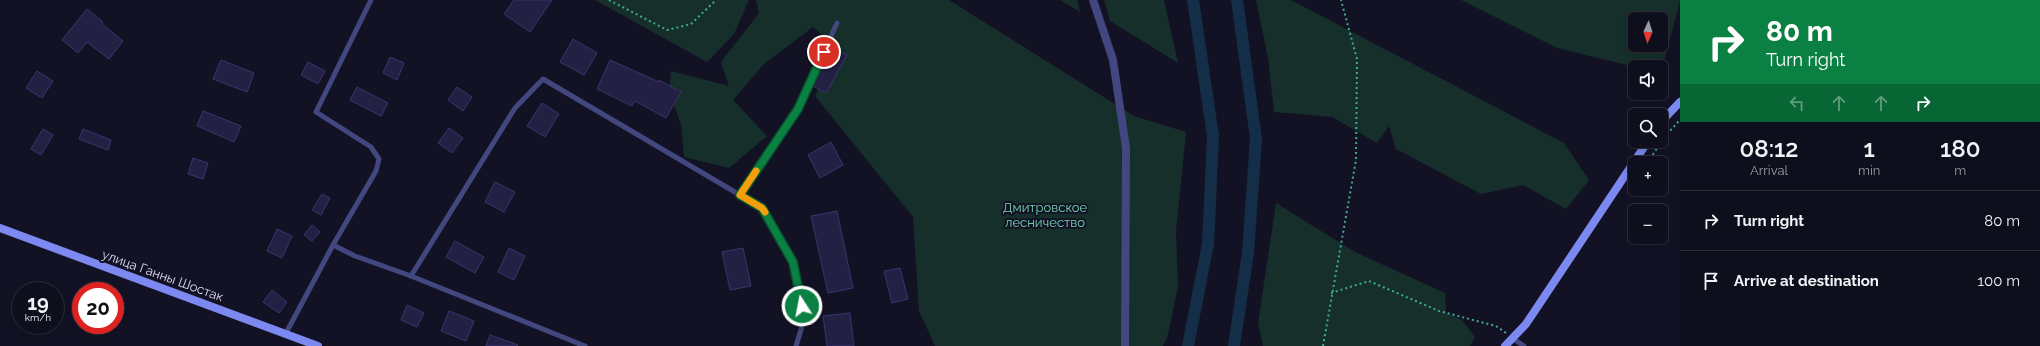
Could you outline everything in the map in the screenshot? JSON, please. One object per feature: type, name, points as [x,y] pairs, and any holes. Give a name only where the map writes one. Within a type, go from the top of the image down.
[{"type":"main road","points":[[1668,115],[1680,102]]},
{"type":"main road","points":[[1505,346],[1526,324],[1643,148]]},
{"type":"main road","name":"улица Ганны Шостак","points":[[0,228],[286,333],[299,343],[318,346]]},
{"type":"street","points":[[1093,0],[1113,60],[1126,148],[1124,346]]},
{"type":"lane","points":[[286,333],[333,245],[376,171],[379,159],[371,147],[316,112],[371,0]]},
{"type":"lane","points":[[740,195],[798,109],[837,23]]},
{"type":"lane","points":[[411,276],[515,108],[543,79],[762,208],[793,262],[804,320],[796,346]]},
{"type":"lane","points":[[333,245],[355,256],[411,276],[585,346]]},
{"type":"lane","points":[[1512,338],[1524,346]]},
{"type":"path","points":[[609,0],[667,30],[691,24],[716,0]]},
{"type":"path","points":[[1323,346],[1331,293],[1356,160],[1357,59],[1340,0]]},
{"type":"path","points":[[1652,156],[1667,134],[1680,120]]},
{"type":"path","points":[[1331,293],[1369,281],[1439,311],[1496,326],[1512,338]]},
{"type":"green space","points":[[595,0],[749,0],[734,34],[707,62]]},
{"type":"green space","name":"Дмитровское лесничество","points":[[756,0],[949,0],[1134,116],[1186,132],[1176,231],[1178,286],[1168,335],[1163,346],[935,346],[919,311],[913,217],[815,96],[835,47],[813,27],[764,64],[733,100],[767,136],[729,168],[684,157],[681,125],[669,90],[671,71],[729,86],[721,62],[759,13]]},
{"type":"green space","points":[[1060,0],[1077,0],[1080,12]]},
{"type":"green space","points":[[1104,0],[1164,0],[1178,63],[1110,21]]},
{"type":"green space","points":[[1256,0],[1291,0],[1564,143],[1589,180],[1566,209],[1523,185],[1481,194],[1396,149],[1389,126],[1377,143],[1332,117],[1274,112],[1268,58]]},
{"type":"green space","points":[[1461,0],[1680,0],[1668,46],[1668,12],[1628,12],[1628,52],[1666,52],[1664,60],[1628,60],[1628,65],[1557,48]]},
{"type":"green space","points":[[1276,203],[1355,252],[1445,293],[1446,313],[1462,320],[1475,337],[1470,346],[1263,346],[1258,323]]},
{"type":"building","points":[[514,0],[552,0],[530,32],[504,14]]},
{"type":"building","points":[[87,9],[103,22],[102,24],[123,41],[109,59],[87,42],[78,53],[62,40]]},
{"type":"building","points":[[573,39],[597,53],[584,75],[560,62]]},
{"type":"building","points":[[832,47],[847,55],[826,93],[813,86]]},
{"type":"building","points":[[390,57],[404,63],[397,80],[383,73]]},
{"type":"building","points":[[221,60],[254,73],[247,92],[213,79]]},
{"type":"building","points":[[610,60],[659,82],[659,80],[681,92],[666,118],[635,101],[632,106],[597,89]]},
{"type":"building","points":[[308,62],[325,71],[318,84],[301,75]]},
{"type":"building","points":[[37,71],[53,81],[42,98],[26,88]]},
{"type":"building","points":[[357,87],[388,103],[381,116],[350,100]]},
{"type":"building","points":[[457,87],[472,97],[463,111],[448,100]]},
{"type":"building","points":[[542,103],[559,114],[545,137],[527,126]]},
{"type":"building","points":[[203,111],[241,126],[234,142],[197,126]]},
{"type":"building","points":[[449,128],[463,138],[452,153],[438,143]]},
{"type":"building","points":[[43,129],[53,135],[41,155],[31,149]]},
{"type":"building","points":[[83,129],[111,140],[108,150],[79,139]]},
{"type":"building","points":[[831,142],[843,165],[820,178],[808,155]]},
{"type":"building","points":[[193,158],[208,163],[203,179],[188,174]]},
{"type":"building","points":[[495,182],[515,192],[504,212],[485,202]]},
{"type":"building","points":[[322,194],[330,198],[321,215],[312,210]]},
{"type":"building","points":[[837,211],[853,288],[828,293],[811,216]]},
{"type":"building","points":[[312,225],[320,232],[312,241],[304,235]]},
{"type":"building","points":[[277,229],[292,236],[282,258],[267,251]]},
{"type":"building","points":[[455,241],[484,257],[475,273],[446,257]]},
{"type":"building","points":[[509,248],[525,256],[514,280],[498,272]]},
{"type":"building","points":[[743,248],[751,286],[730,290],[722,252]]},
{"type":"building","points":[[900,268],[908,299],[892,303],[884,271]]},
{"type":"building","points":[[272,290],[287,302],[279,313],[263,302]]},
{"type":"building","points":[[407,305],[424,313],[417,327],[401,320]]},
{"type":"building","points":[[449,311],[474,321],[466,341],[441,331]]},
{"type":"building","points":[[850,313],[854,346],[827,346],[823,316]]},
{"type":"building","points":[[490,335],[518,345],[486,346]]},
{"type":"waterway","points":[[1188,346],[1208,244],[1213,136],[1193,0]]},
{"type":"waterway","points":[[1234,346],[1248,253],[1256,139],[1237,0]]},
{"type":"slow traffic","points":[[756,171],[740,195],[762,208],[765,212]]},
{"type":"route","points":[[802,306],[793,262],[762,208],[740,195],[798,109],[824,52]]}]
